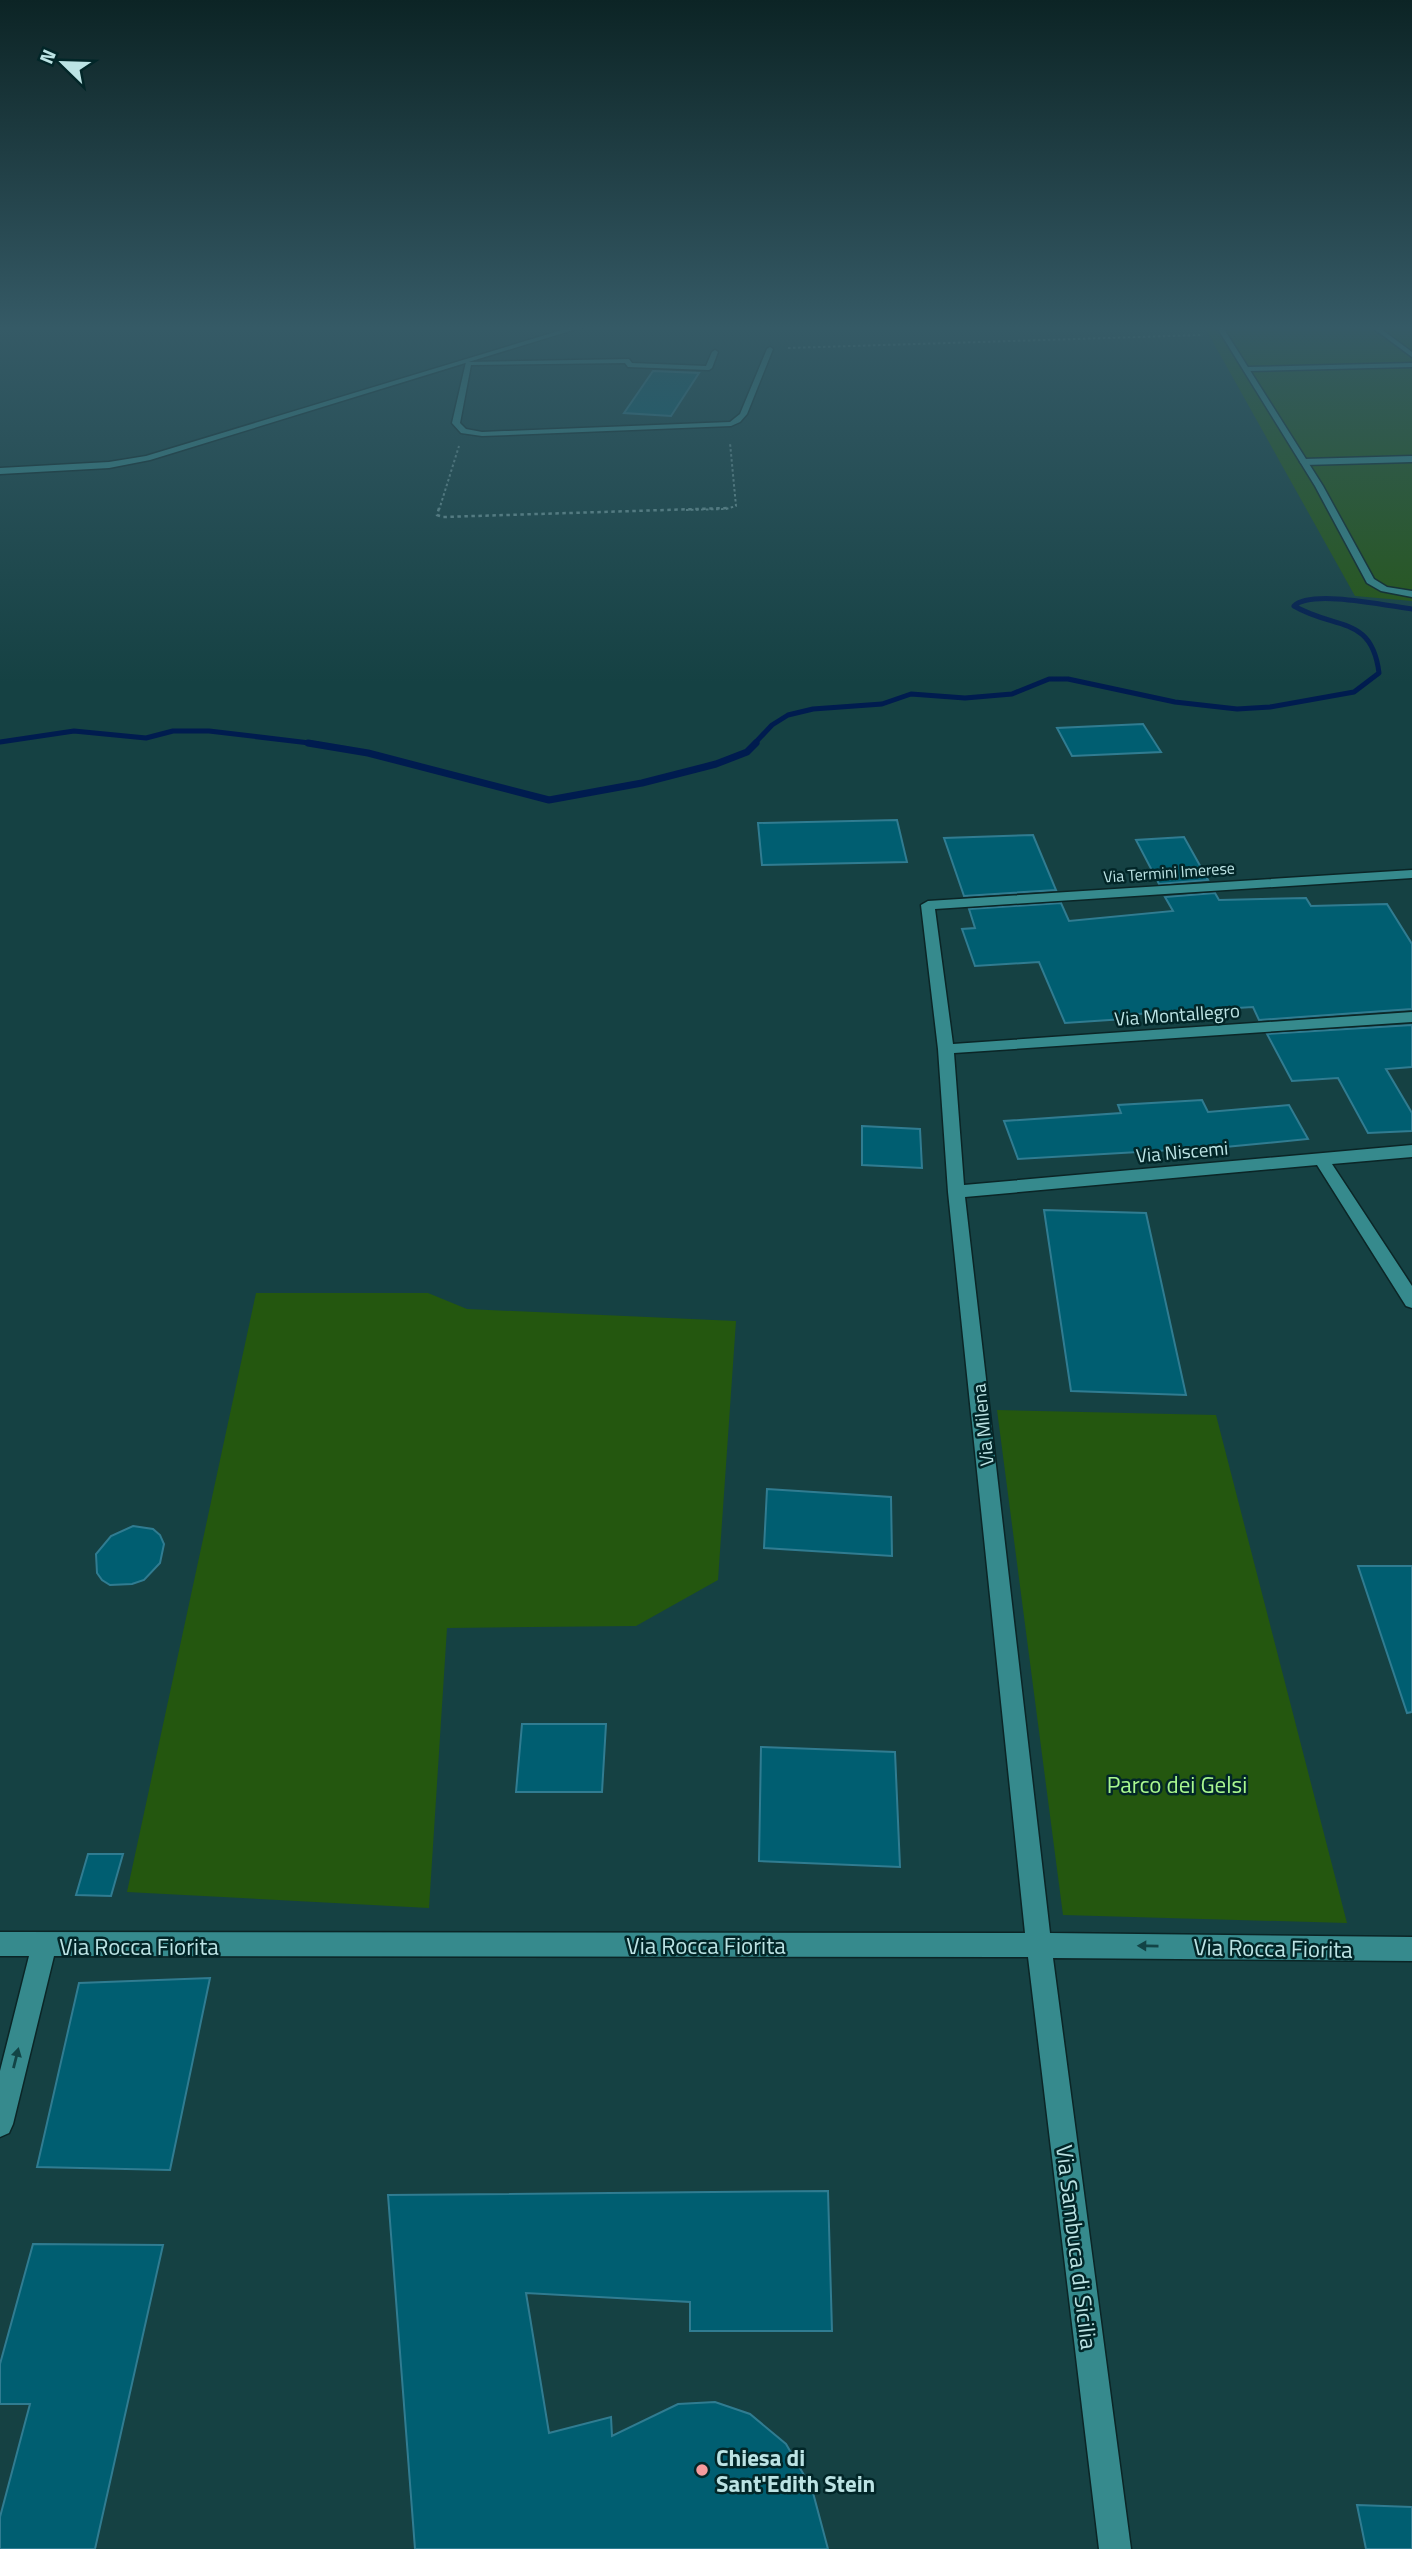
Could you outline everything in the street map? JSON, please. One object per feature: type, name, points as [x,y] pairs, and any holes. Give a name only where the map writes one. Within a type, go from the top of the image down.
[{"type":"street","points":[[0,471],[108,465],[187,445]]},
{"type":"street","points":[[1304,462],[1412,459]]},
{"type":"street","name":"Via Termini Imerese","points":[[928,905],[1412,874]]},
{"type":"street","name":"Via Milena","points":[[928,905],[946,1049],[956,1192],[1039,1945]]},
{"type":"street","name":"Via Montallegro","points":[[946,1049],[1412,1017]]},
{"type":"street","name":"Via Niscemi","points":[[956,1192],[1412,1151]]},
{"type":"street","points":[[1321,1160],[1412,1301]]},
{"type":"street","name":"Via Rocca Fiorita","points":[[0,1944],[1039,1945],[1412,1950]]},
{"type":"street","name":"Via Sambuca di Sicilia","points":[[1039,1945],[1115,2549]]},
{"type":"street","points":[[0,2124],[44,1946]]},
{"type":"lane","points":[[1294,445],[1370,581],[1384,589],[1412,594]]},
{"type":"path","points":[[460,445],[437,515],[443,517],[726,509],[736,506],[731,445]]},
{"type":"green space","points":[[1271,445],[1412,445],[1412,601],[1355,596]]},
{"type":"green space","points":[[256,1293],[428,1293],[467,1309],[736,1321],[718,1580],[636,1626],[447,1628],[429,1908],[127,1892]]},
{"type":"green space","name":"Parco dei Gelsi","points":[[997,1410],[1216,1415],[1347,1923],[1063,1915]]},
{"type":"building","points":[[1143,724],[1161,752],[1072,756],[1057,728]]},
{"type":"building","points":[[897,820],[907,862],[762,865],[758,823]]},
{"type":"building","points":[[1033,835],[1056,890],[964,896],[944,838]]},
{"type":"building","points":[[1184,837],[1208,880],[1159,884],[1136,840]]},
{"type":"building","points":[[1215,893],[1219,900],[1306,898],[1311,906],[1387,904],[1412,944],[1412,1009],[1259,1020],[1253,1007],[1138,1014],[1139,1018],[1065,1023],[1039,962],[975,966],[962,929],[975,928],[969,909],[1061,903],[1069,921],[1173,911],[1165,897]]},
{"type":"building","points":[[1412,1025],[1412,1067],[1386,1069],[1412,1113],[1412,1131],[1368,1133],[1338,1078],[1292,1081],[1267,1034]]},
{"type":"building","points":[[1202,1100],[1208,1112],[1289,1105],[1308,1139],[1225,1147],[1018,1159],[1004,1121],[1121,1113],[1118,1105]]},
{"type":"building","points":[[862,1126],[920,1129],[922,1168],[862,1165]]},
{"type":"building","points":[[1044,1210],[1146,1213],[1186,1395],[1071,1391]]},
{"type":"building","points":[[767,1489],[891,1497],[892,1556],[764,1548]]},
{"type":"building","points":[[133,1526],[153,1529],[160,1535],[164,1544],[160,1563],[144,1580],[132,1584],[110,1585],[97,1573],[96,1554],[111,1536]]},
{"type":"building","points":[[1358,1566],[1412,1566],[1412,1712],[1407,1713]]},
{"type":"building","points":[[522,1724],[606,1724],[602,1792],[516,1792]]},
{"type":"building","points":[[761,1747],[895,1752],[900,1867],[759,1861]]},
{"type":"building","points":[[88,1854],[123,1854],[111,1896],[76,1895]]},
{"type":"building","points":[[210,1978],[170,2170],[37,2167],[79,1983]]},
{"type":"building","points":[[828,2191],[832,2331],[690,2331],[690,2302],[526,2293],[549,2433],[611,2417],[612,2436],[678,2404],[715,2402],[750,2414],[786,2444],[812,2489],[828,2549],[415,2549],[388,2195]]},
{"type":"building","points":[[33,2244],[163,2245],[95,2549],[0,2549],[0,2517],[30,2404],[0,2404],[0,2364]]},
{"type":"building","points":[[1357,2505],[1412,2507],[1412,2549],[1366,2549]]},
{"type":"waterway","points":[[754,744],[772,725],[788,715],[813,709],[882,704],[911,694],[965,698],[1012,694],[1049,679],[1068,679],[1175,702],[1237,709],[1270,707],[1354,692],[1379,673],[1369,641],[1349,627],[1294,606],[1303,601],[1332,599],[1412,609]]},
{"type":"waterway","points":[[0,742],[74,731],[146,738],[173,731],[209,731],[318,744]]},
{"type":"waterway","points":[[308,743],[368,753],[549,800],[642,783],[716,764],[747,752],[756,743]]},
{"type":"place","name":"Chiesa di Sant'Edith Stein","points":[[702,2470]]}]
